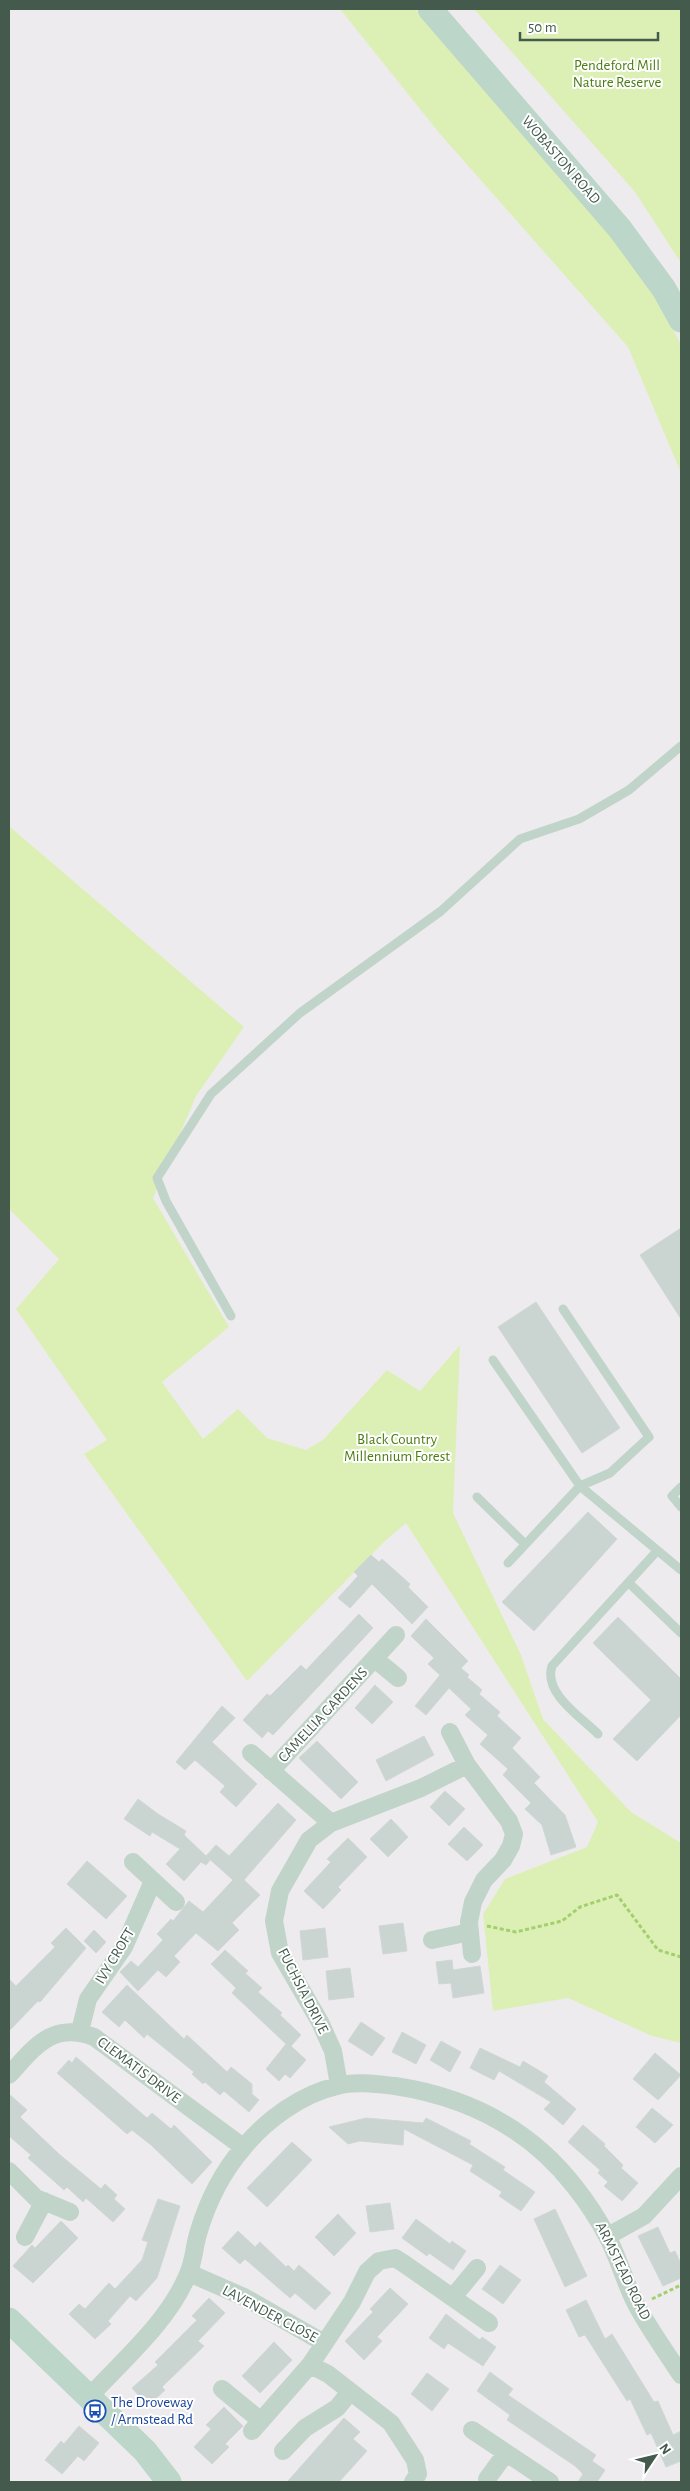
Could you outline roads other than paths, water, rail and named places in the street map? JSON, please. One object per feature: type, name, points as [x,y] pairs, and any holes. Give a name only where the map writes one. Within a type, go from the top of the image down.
[{"type":"street","name":"WOBASTON ROAD","points":[[430,9],[620,229],[664,289],[681,320]]},
{"type":"street","name":"CAMELLIA GARDENS","points":[[270,1770],[396,1635]]},
{"type":"street","name":"CAMELLIA GARDENS","points":[[375,1659],[398,1678]]},
{"type":"street","points":[[450,1732],[467,1765],[509,1821],[514,1834],[511,1846],[503,1860],[484,1880],[473,1902],[469,1927],[472,1954]]},
{"type":"street","name":"CAMELLIA GARDENS","points":[[251,1753],[331,1823]]},
{"type":"street","name":"FUCHSIA DRIVE","points":[[339,2085],[333,2051],[320,2022],[280,1953],[274,1921],[280,1891],[309,1840],[331,1823],[421,1788],[467,1765]]},
{"type":"street","points":[[132,1862],[176,1902]]},
{"type":"street","name":"IVY CROFT","points":[[80,2031],[88,1999],[124,1947],[153,1881]]},
{"type":"street","points":[[432,1940],[469,1927]]},
{"type":"street","name":"CLEMATIS DRIVE","points":[[9,2075],[43,2039],[63,2032],[80,2031],[94,2037],[243,2147]]},
{"type":"street","name":"ARMSTEAD ROAD","points":[[90,2396],[165,2313],[188,2274],[198,2234],[209,2203],[243,2147],[263,2126],[290,2107],[317,2092],[339,2085],[375,2083],[425,2091],[465,2104],[506,2124],[549,2155],[576,2188],[608,2236],[637,2306],[681,2375]]},
{"type":"street","points":[[9,2171],[36,2198],[70,2212]]},
{"type":"street","points":[[608,2236],[644,2216],[681,2176]]},
{"type":"street","points":[[25,2237],[44,2201]]},
{"type":"street","name":"LAVENDER CLOSE","points":[[222,2389],[257,2426],[310,2365],[352,2302],[367,2272],[379,2261],[395,2258],[489,2323]]},
{"type":"street","points":[[454,2297],[477,2268]]},
{"type":"street","name":"LAVENDER CLOSE","points":[[188,2274],[244,2297],[324,2343]]},
{"type":"street","points":[[9,2320],[145,2451],[169,2482]]},
{"type":"street","points":[[310,2365],[328,2374],[391,2423],[415,2460],[418,2474],[412,2482]]},
{"type":"street","points":[[284,2450],[305,2428],[337,2408],[350,2392]]},
{"type":"street","points":[[472,2430],[550,2482]]},
{"type":"street","points":[[487,2478],[506,2453]]},
{"type":"lane","points":[[231,1316],[166,1201],[157,1178],[211,1094],[300,1013],[441,911],[520,839],[580,819],[629,790],[681,746]]},
{"type":"lane","points":[[508,1562],[580,1486],[610,1473],[649,1437],[563,1309]]},
{"type":"lane","points":[[493,1360],[580,1486],[681,1570]]},
{"type":"lane","points":[[681,1487],[672,1496],[681,1507]]},
{"type":"lane","points":[[477,1497],[526,1544]]},
{"type":"lane","points":[[598,1734],[554,1691],[549,1676],[552,1666],[657,1550]]},
{"type":"lane","points":[[629,1583],[681,1633]]},
{"type":"place","name":"The Droveway / Armstead Rd","points":[[95,2411]]},
{"type":"park label","name":"Pendeford Mill Nature Reserve","points":[[617,74]]},
{"type":"park label","name":"Black Country Millennium Forest","points":[[397,1448]]}]
